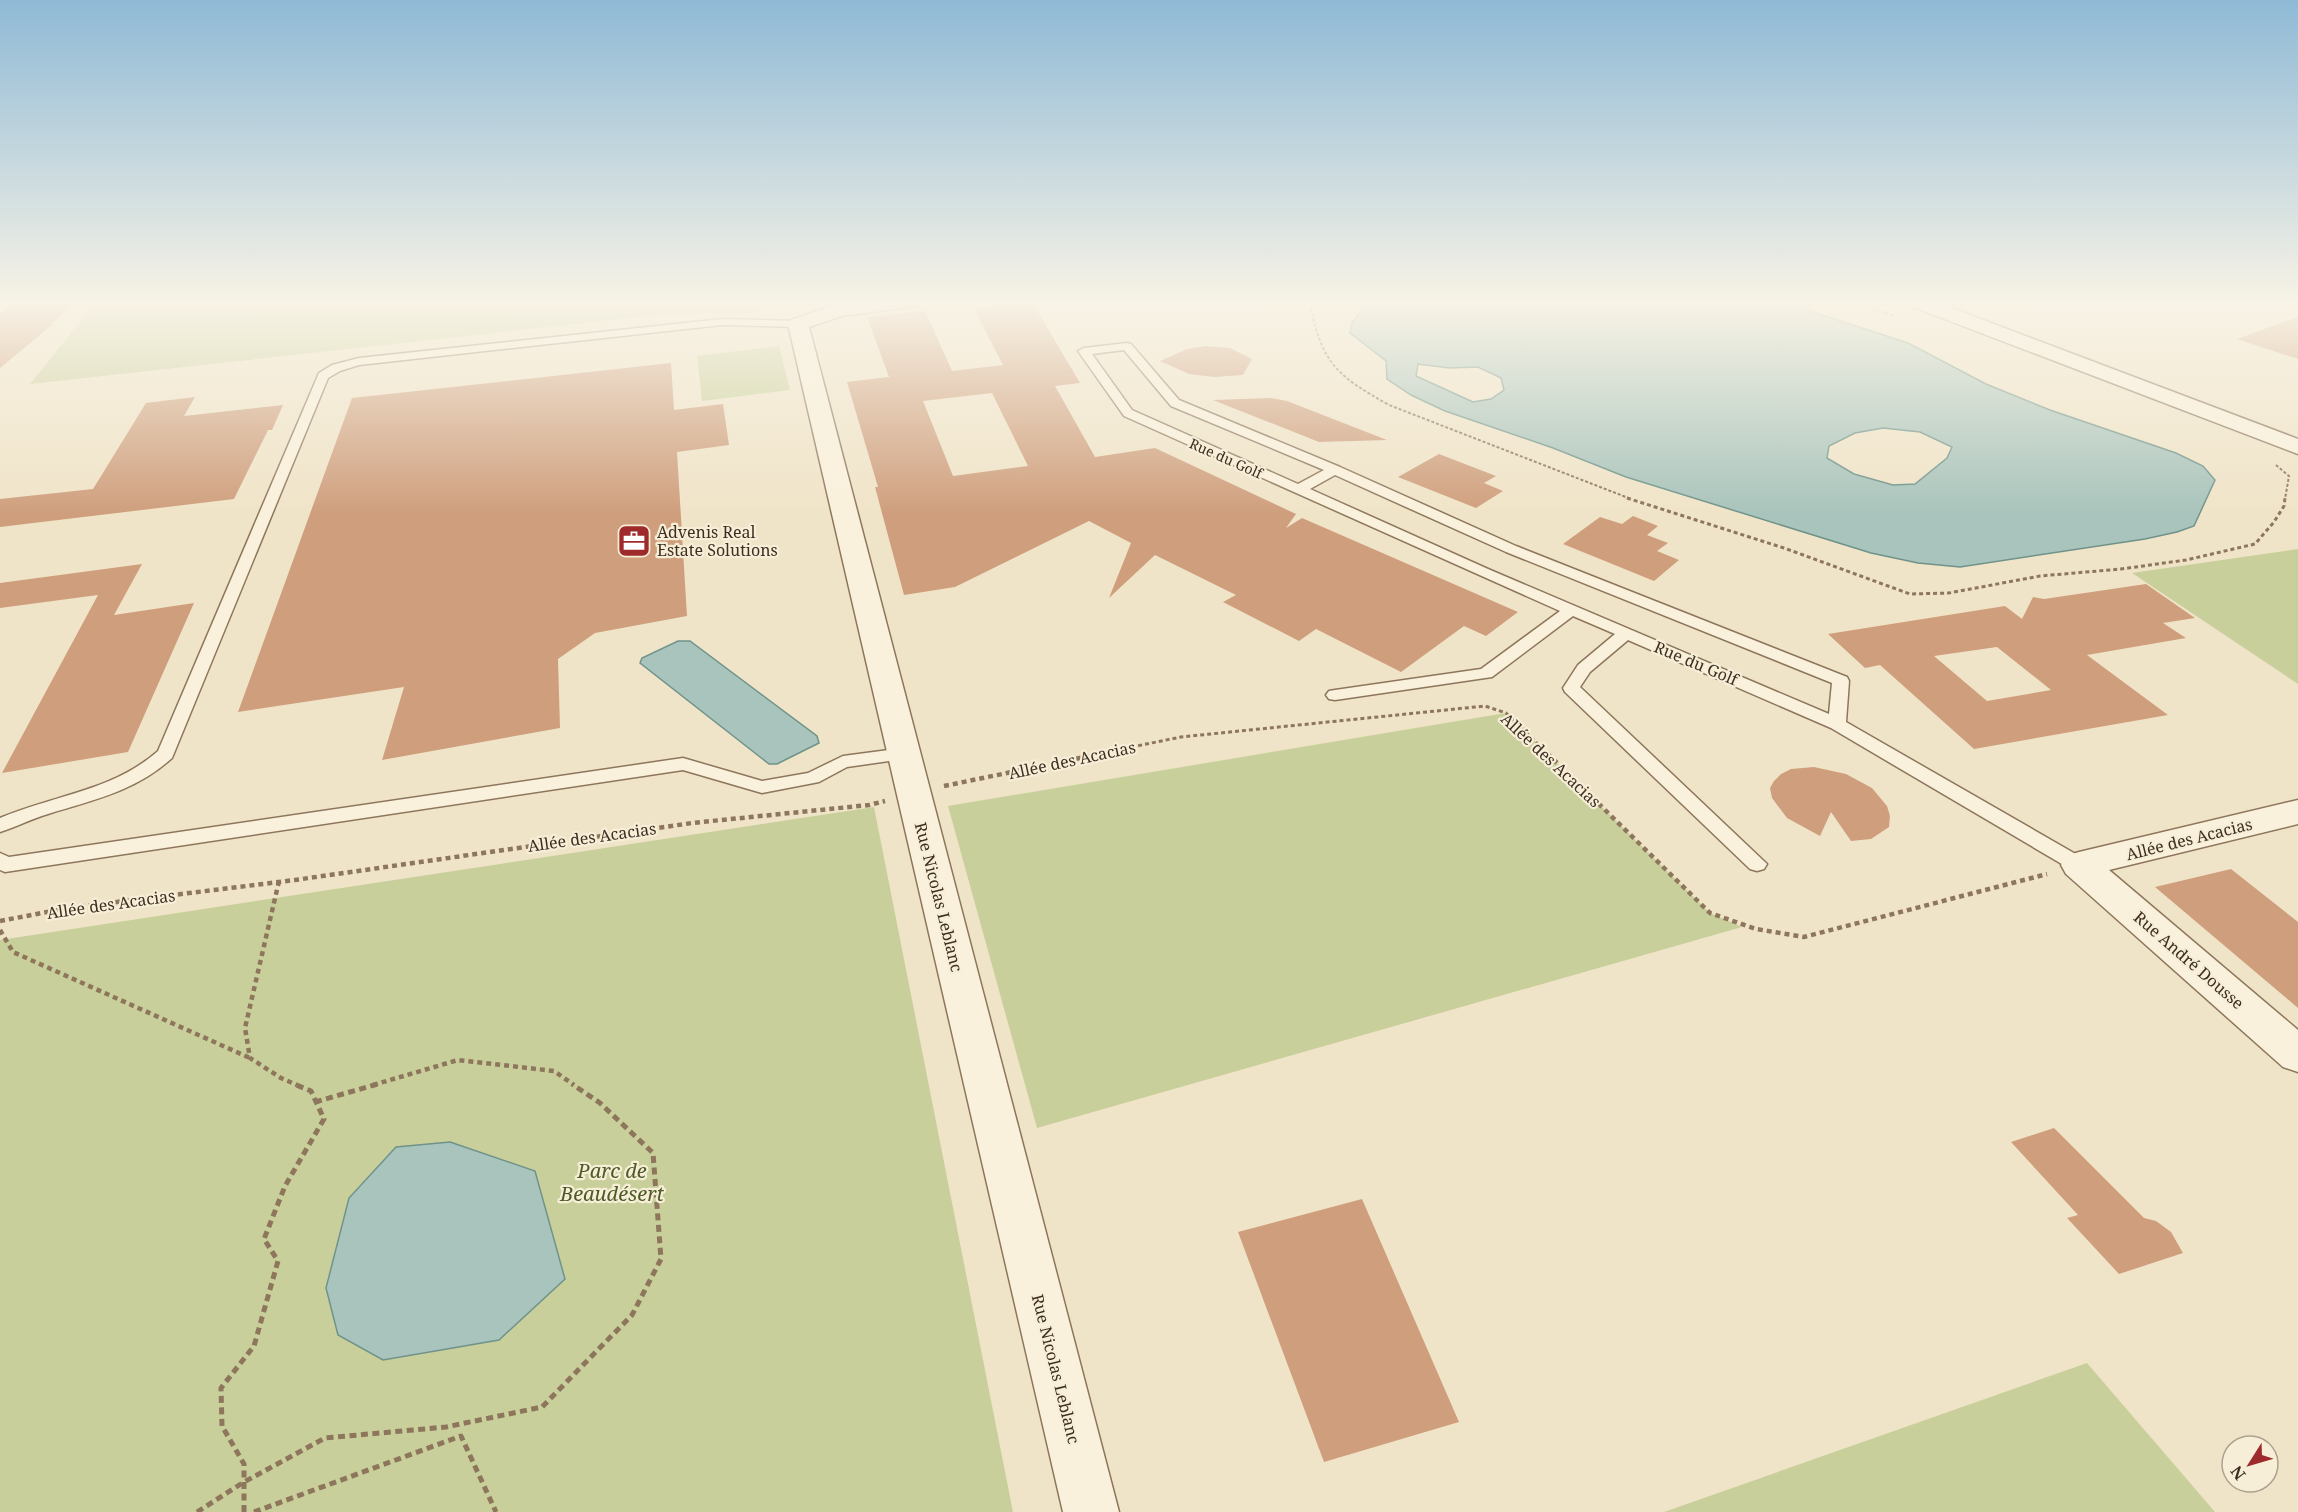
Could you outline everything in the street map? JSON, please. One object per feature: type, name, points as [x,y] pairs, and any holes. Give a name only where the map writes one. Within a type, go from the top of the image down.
[{"type":"street","name":"Rue Nicolas Leblanc","points":[[810,372],[1091,1512]]},
{"type":"street","points":[[2100,372],[2298,447]]},
{"type":"street","name":"Allée des Acacias","points":[[2068,868],[2298,812]]},
{"type":"street","name":"Rue André Dousse","points":[[2068,868],[2298,1055]]},
{"type":"lane","points":[[0,825],[19,815],[123,783],[155,766],[166,754],[323,376],[329,372]]},
{"type":"lane","name":"Rue du Golf","points":[[1099,372],[1128,413],[1154,426],[1571,610],[1837,723],[2068,868]]},
{"type":"lane","name":"Rue du Golf","points":[[1149,372],[1175,403],[1188,408]]},
{"type":"lane","points":[[1154,426],[1188,408],[1335,470],[1511,549],[1841,681],[1837,723]]},
{"type":"lane","points":[[1298,490],[1335,470]]},
{"type":"lane","points":[[1335,695],[1486,673],[1571,610]]},
{"type":"lane","points":[[1626,633],[1584,669],[1571,688],[1757,864]]},
{"type":"lane","points":[[0,860],[5,865],[17,864],[683,764],[762,787],[813,778],[843,762],[904,754]]},
{"type":"path","points":[[1343,372],[1359,387],[1389,405],[1464,436],[1644,504],[1784,548],[1910,594],[1949,593],[2040,576],[2121,569],[2186,560],[2255,544],[2284,506],[2289,476],[2275,464]]},
{"type":"path","name":"Allée des Acacias","points":[[0,921],[68,908],[692,823],[869,805],[913,793],[1181,737],[1485,706],[1506,713],[1710,913],[1742,927],[1804,938],[2068,868]]},
{"type":"path","points":[[250,1058],[245,1028],[279,881]]},
{"type":"path","points":[[0,930],[13,952],[250,1058],[281,1078],[311,1091],[324,1119],[285,1186],[264,1239],[278,1261],[254,1346],[221,1388],[222,1426],[244,1464],[244,1512]]},
{"type":"path","points":[[197,1512],[244,1482],[325,1438],[446,1427],[542,1407],[632,1315],[661,1259],[653,1153],[600,1103],[554,1071],[458,1060],[315,1102]]},
{"type":"path","points":[[254,1512],[461,1436],[496,1512]]},
{"type":"green space","points":[[40,372],[143,372],[30,384]]},
{"type":"green space","points":[[699,372],[785,372],[790,390],[702,401]]},
{"type":"green space","points":[[2298,549],[2298,684],[2132,573]]},
{"type":"green space","points":[[1506,713],[1710,913],[1742,927],[1037,1128],[948,806]]},
{"type":"green space","name":"Parc de Beaudésert","points":[[874,807],[1013,1512],[0,1512],[0,940]]},
{"type":"green space","points":[[2087,1363],[2215,1512],[1664,1512]]},
{"type":"water","points":[[1387,372],[1417,372],[1416,376],[1473,402],[1491,399],[1504,390],[1501,378],[1488,372],[1962,372],[1986,384],[2050,410],[2176,453],[2203,466],[2215,480],[2194,526],[2177,532],[2145,539],[1960,567],[1918,563],[1871,553],[1626,477],[1553,448],[1445,411],[1411,395],[1387,379]],"holes":[[[1883,428],[1920,432],[1952,447],[1947,458],[1915,484],[1893,485],[1854,474],[1827,458],[1829,446],[1855,433]]]},
{"type":"water","points":[[678,641],[690,641],[817,736],[819,743],[777,764],[769,764],[640,663],[642,658]]},
{"type":"water","points":[[450,1142],[535,1171],[565,1279],[499,1340],[383,1360],[338,1335],[326,1288],[349,1198],[396,1147]]},
{"type":"building","points":[[593,372],[672,372],[674,410],[723,404],[729,445],[677,452],[687,616],[595,633],[558,659],[560,728],[382,760],[404,687],[238,712],[352,398]]},
{"type":"building","points":[[887,372],[1073,372],[1080,383],[1055,386],[1095,457],[1155,448],[1296,514],[1286,528],[1302,518],[1518,612],[1486,636],[1464,626],[1401,672],[1316,629],[1299,641],[1223,602],[1236,595],[1155,555],[1109,598],[1131,543],[1089,521],[955,587],[904,595],[875,487],[878,487],[847,382],[889,377]],"holes":[[[992,393],[1028,466],[953,476],[923,401]]]},
{"type":"building","points":[[1184,372],[1245,372],[1243,375],[1214,377]]},
{"type":"building","points":[[195,397],[184,416],[283,405],[272,430],[268,430],[234,499],[0,527],[0,499],[93,489],[146,403]]},
{"type":"building","points":[[1271,398],[1287,401],[1387,440],[1319,442],[1213,400]]},
{"type":"building","points":[[1439,454],[1496,476],[1484,483],[1503,491],[1476,508],[1398,477]]},
{"type":"building","points":[[1633,516],[1658,526],[1647,535],[1668,543],[1657,551],[1679,560],[1654,581],[1563,544],[1600,517],[1622,524]]},
{"type":"building","points":[[142,564],[114,615],[194,603],[128,752],[2,773],[98,595],[0,608],[0,583]]},
{"type":"building","points":[[2146,584],[2195,618],[2163,623],[2186,638],[2087,655],[2168,715],[1974,749],[1880,665],[1865,668],[1828,634],[2005,606],[2022,619],[2033,597],[2044,599]],"holes":[[[1997,647],[2051,690],[1987,701],[1934,656]]]},
{"type":"building","points":[[1814,767],[1846,774],[1872,788],[1887,806],[1890,816],[1889,827],[1871,839],[1851,841],[1831,812],[1820,836],[1787,818],[1772,798],[1770,788],[1781,774],[1791,769]]},
{"type":"building","points":[[2231,869],[2298,922],[2298,1008],[2155,887]]},
{"type":"building","points":[[2054,1128],[2144,1218],[2156,1221],[2171,1232],[2183,1253],[2119,1274],[2067,1218],[2078,1215],[2011,1142]]},
{"type":"building","points":[[1362,1199],[1459,1422],[1324,1462],[1238,1232]]},
{"type":"place","name":"Advenis Real Estate Solutions","points":[[634,541]]}]
